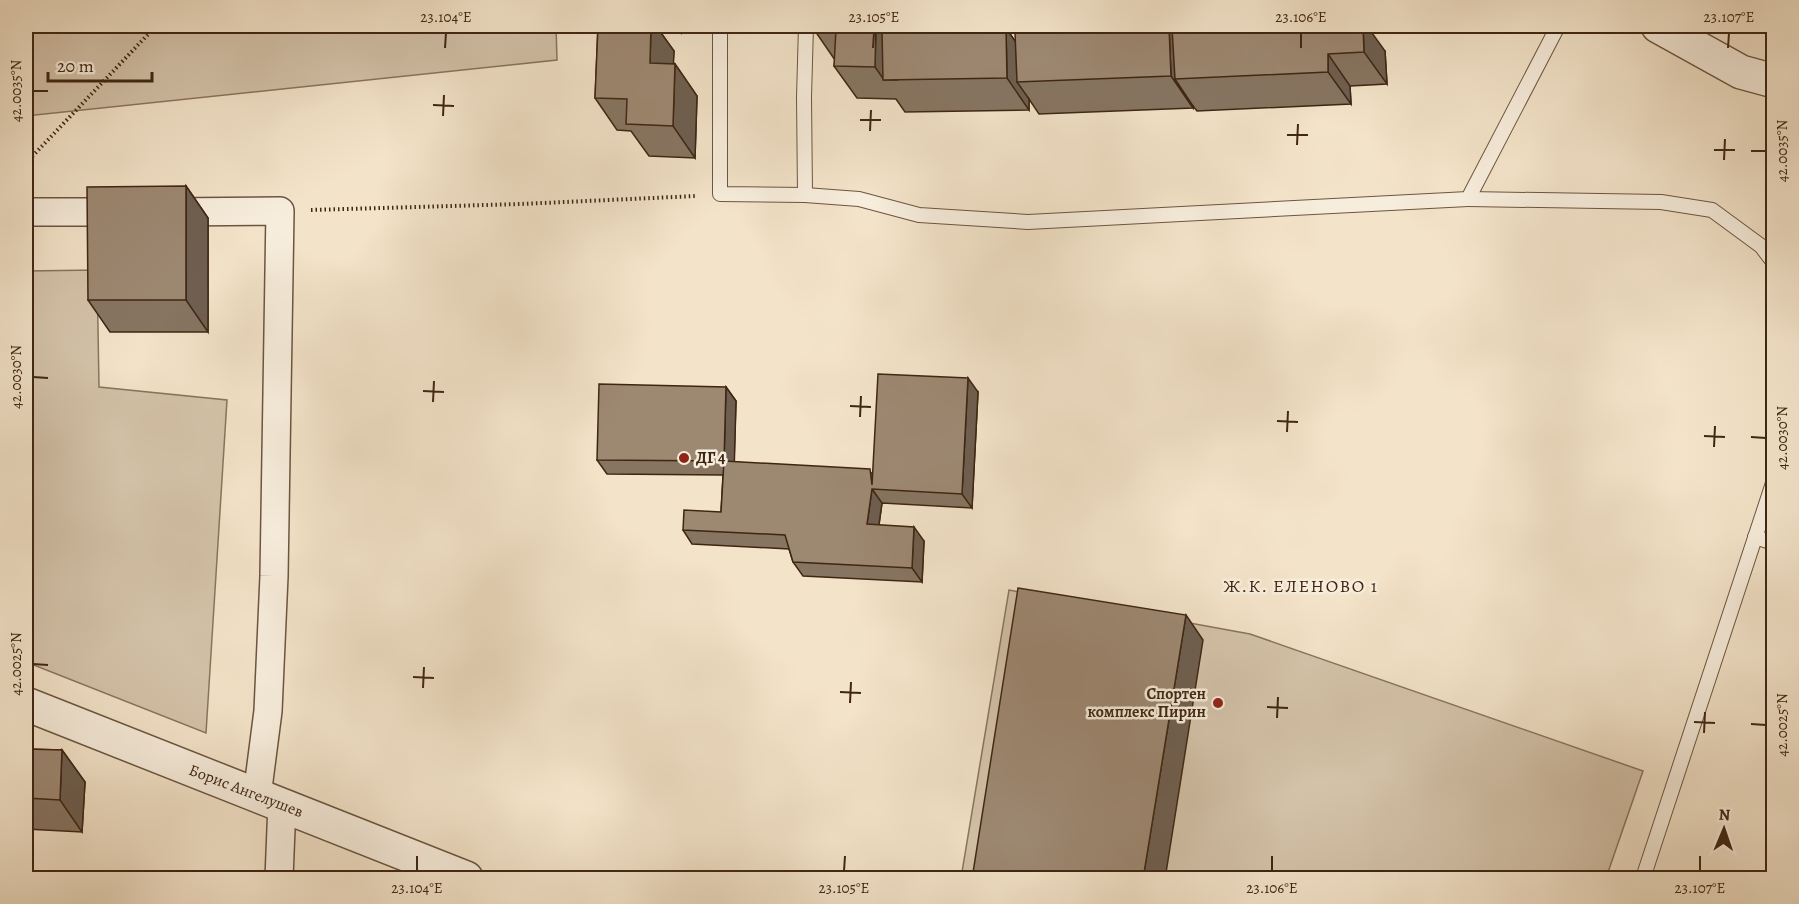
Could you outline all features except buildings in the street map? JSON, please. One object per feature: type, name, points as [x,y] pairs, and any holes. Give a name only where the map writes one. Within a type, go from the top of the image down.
[{"type":"street","points":[[1658,26],[1741,72],[1773,81]]},
{"type":"street","points":[[26,213],[280,211],[274,576],[268,711],[270,800],[279,879]]},
{"type":"street","name":"Борис Ангелушев","points":[[26,704],[466,879]]},
{"type":"lane","points":[[720,26],[720,194],[805,195],[859,199],[919,215],[1028,222],[1468,199],[1661,202],[1712,210],[1761,246],[1773,263]]},
{"type":"lane","points":[[805,195],[806,26]]},
{"type":"lane","points":[[1468,199],[1558,26]]},
{"type":"lane","points":[[1643,879],[1773,480]]},
{"type":"lane","points":[[1755,537],[1773,543]]},
{"type":"path","points":[[26,163],[156,26]]},
{"type":"path","points":[[280,211],[521,204],[720,194]]},
{"type":"shaded area","points":[[26,26],[556,26],[557,60],[26,116]]},
{"type":"shaded area","points":[[97,270],[99,387],[227,400],[206,733],[26,662],[26,271]]},
{"type":"shaded area","name":"Спортен комплекс Пирин","points":[[1009,590],[1250,634],[1643,771],[1606,878],[961,878]]},
{"type":"place","name":"ДГ 4","points":[[684,458]]},
{"type":"place","name":"Спортен комплекс Пирин","points":[[1218,703]]},
{"type":"district","name":"Ж.К. ЕЛЕНОВО 1","points":[[1301,586]]}]
